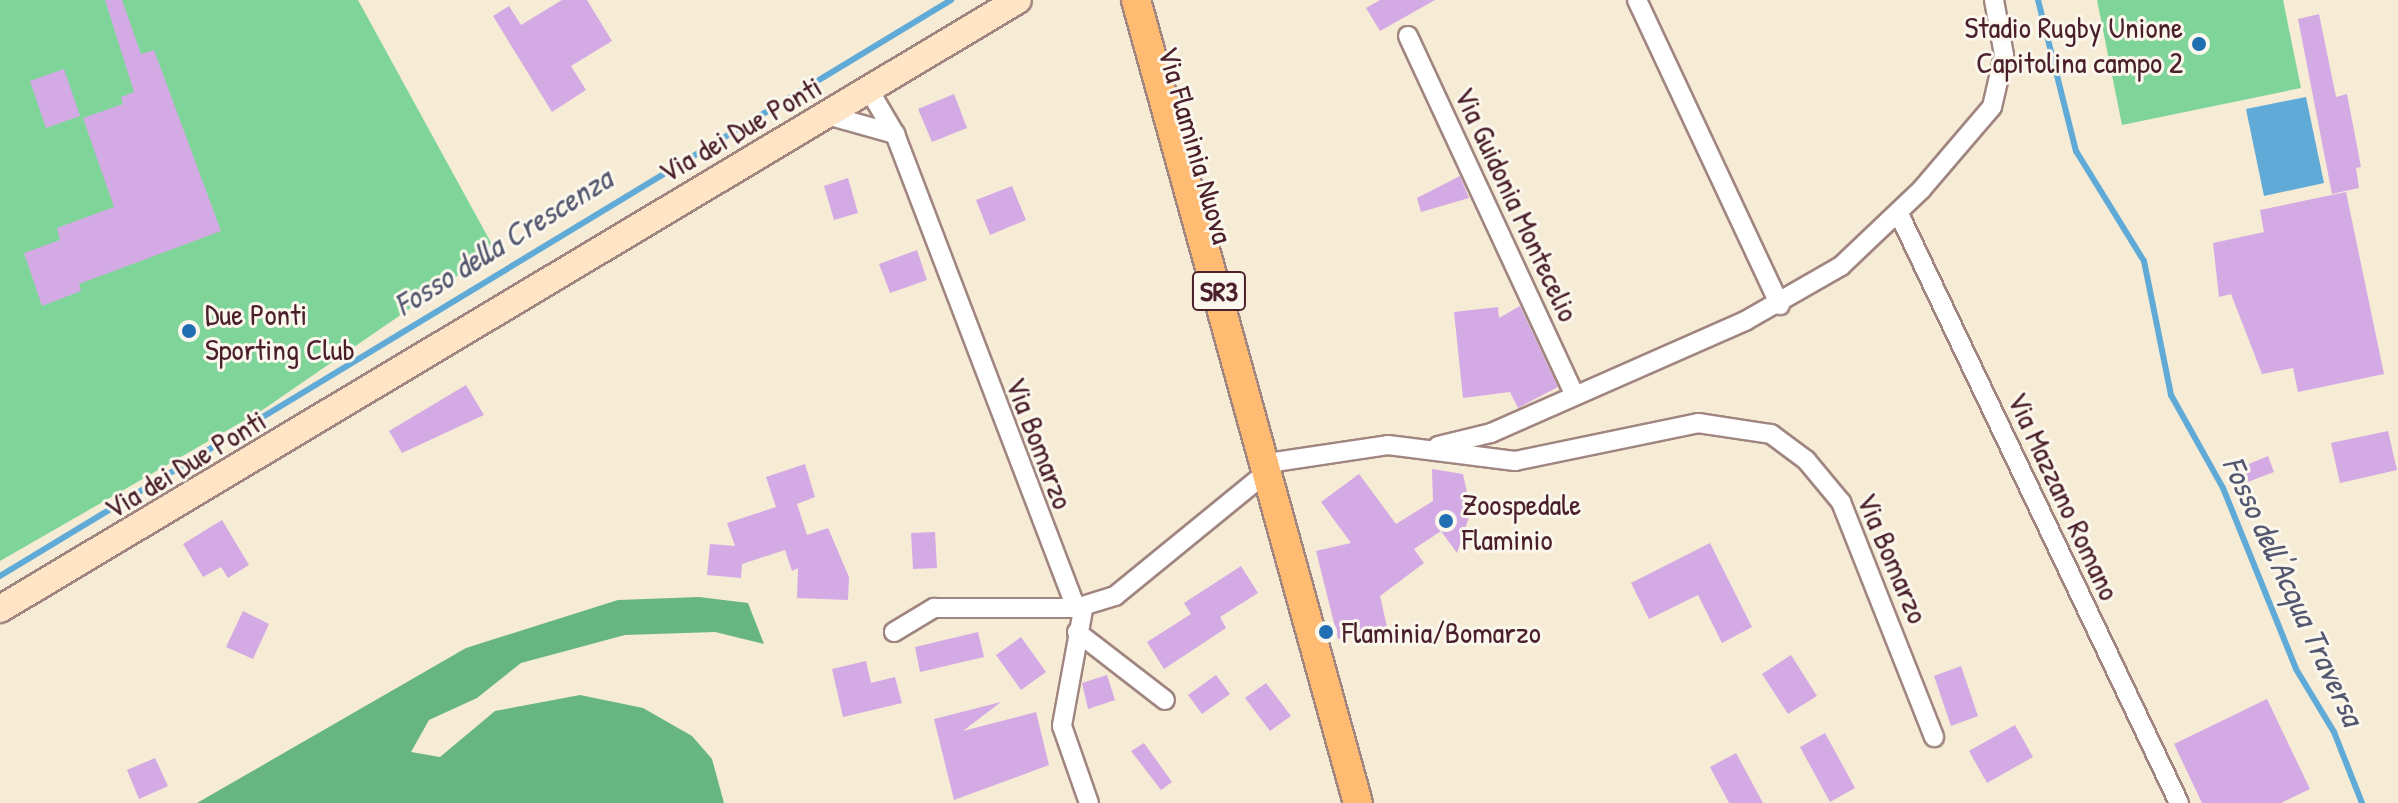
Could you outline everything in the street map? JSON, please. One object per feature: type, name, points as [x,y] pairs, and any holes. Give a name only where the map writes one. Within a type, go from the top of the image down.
[{"type":"main road","name":"Via Flaminia Nuova","points":[[1119,0],[1262,472],[1358,803]]},
{"type":"main road","name":"Via Flaminia Nuova","points":[[1136,0],[1262,472]]},
{"type":"street","name":"Via dei Due Ponti","points":[[0,609],[1018,0]]},
{"type":"street","points":[[1637,0],[1780,305]]},
{"type":"street","name":"Via Bomarzo","points":[[1431,448],[1491,433],[1780,305],[1832,272],[1899,214],[1995,103],[2004,55],[1994,0]]},
{"type":"street","name":"Via Guidonia Montecelio","points":[[1408,36],[1575,395]]},
{"type":"street","name":"Via Bomarzo","points":[[869,90],[895,134],[1080,609],[1115,596],[1262,472],[1344,447],[1431,448],[1504,462],[1698,423],[1771,434],[1806,460],[1841,502],[1934,737]]},
{"type":"street","points":[[827,115],[895,134]]},
{"type":"street","name":"Via Mazzano Romano","points":[[1899,214],[2179,803]]},
{"type":"street","points":[[894,632],[934,608],[1080,609],[1062,726],[1089,803]]},
{"type":"street","points":[[1077,632],[1165,700]]},
{"type":"green space","name":"Due Ponti Sporting Club","points":[[0,0],[358,0],[495,250],[261,411],[0,561]]},
{"type":"green space","name":"Stadio Rugby Unione Capitolina campo 2","points":[[2097,0],[2283,0],[2301,88],[2122,125]]},
{"type":"green space","points":[[699,597],[748,603],[764,644],[715,632],[625,635],[521,663],[477,698],[429,720],[411,752],[440,757],[495,711],[580,695],[643,708],[692,736],[712,759],[724,803],[197,803],[466,648],[618,600]]},
{"type":"water","points":[[2306,97],[2324,183],[2264,196],[2246,109]]},
{"type":"building","points":[[105,0],[122,0],[141,54],[154,50],[221,231],[79,284],[81,291],[42,306],[24,253],[60,240],[57,228],[114,207],[83,118],[123,104],[121,97],[134,92]]},
{"type":"building","points":[[562,0],[587,0],[612,41],[571,66],[586,90],[552,112],[493,16],[509,6],[521,25]]},
{"type":"building","points":[[1380,0],[1435,0],[1380,31],[1366,8]]},
{"type":"building","points":[[2319,14],[2336,97],[2347,94],[2361,167],[2356,168],[2359,188],[2332,194],[2298,19]]},
{"type":"building","points":[[64,69],[80,116],[46,128],[30,81]]},
{"type":"building","points":[[954,94],[967,128],[932,142],[918,109]]},
{"type":"building","points":[[1460,176],[1469,198],[1421,212],[1417,198]]},
{"type":"building","points":[[848,178],[858,213],[834,220],[824,186]]},
{"type":"building","points":[[1012,186],[1026,220],[990,235],[976,200]]},
{"type":"building","points":[[2346,192],[2384,374],[2298,392],[2293,368],[2262,374],[2231,294],[2219,297],[2213,243],[2264,232],[2260,210]]},
{"type":"building","points":[[917,250],[927,280],[890,293],[879,264]]},
{"type":"building","points":[[1520,306],[1558,387],[1518,408],[1510,392],[1463,398],[1454,312],[1498,307],[1499,318]]},
{"type":"building","points":[[466,385],[484,415],[402,453],[389,431]]},
{"type":"building","points":[[2388,431],[2397,470],[2340,483],[2331,443]]},
{"type":"building","points":[[2268,456],[2274,472],[2245,483],[2239,468]]},
{"type":"building","points":[[805,464],[815,497],[797,504],[807,535],[828,528],[849,577],[848,600],[797,598],[798,568],[792,571],[785,550],[742,564],[741,578],[707,575],[710,544],[735,546],[727,523],[776,507],[766,477]]},
{"type":"building","points":[[1432,469],[1463,474],[1471,511],[1457,553],[1441,531],[1414,549],[1424,563],[1380,596],[1387,627],[1338,639],[1316,551],[1351,543],[1321,502],[1359,474],[1396,524],[1433,501]]},
{"type":"building","points":[[222,520],[249,565],[228,578],[221,567],[203,577],[183,544]]},
{"type":"building","points":[[935,532],[937,568],[913,569],[911,533]]},
{"type":"building","points":[[1710,543],[1752,627],[1722,643],[1698,595],[1649,619],[1631,583]]},
{"type":"building","points":[[1241,566],[1258,593],[1220,617],[1226,628],[1164,669],[1147,642],[1191,614],[1184,603]]},
{"type":"building","points":[[243,611],[269,624],[253,659],[226,647]]},
{"type":"building","points":[[978,632],[984,657],[920,672],[915,647]]},
{"type":"building","points":[[1021,637],[1046,672],[1021,690],[996,655]]},
{"type":"building","points":[[1791,655],[1817,696],[1788,714],[1762,674]]},
{"type":"building","points":[[866,661],[871,683],[895,677],[902,703],[843,717],[832,669]]},
{"type":"building","points":[[1961,666],[1978,716],[1951,726],[1934,676]]},
{"type":"building","points":[[1107,675],[1115,700],[1088,709],[1082,683]]},
{"type":"building","points":[[1216,675],[1230,694],[1202,714],[1188,695]]},
{"type":"building","points":[[1266,683],[1291,716],[1270,731],[1245,698]]},
{"type":"building","points":[[2267,699],[2310,789],[2281,803],[2202,803],[2174,744]]},
{"type":"building","points":[[1001,702],[963,731],[1036,712],[1049,765],[954,800],[934,719]]},
{"type":"building","points":[[2015,725],[2033,757],[1987,783],[1969,751]]},
{"type":"building","points":[[1825,733],[1855,788],[1830,802],[1800,747]]},
{"type":"building","points":[[1144,743],[1172,782],[1161,790],[1131,751]]},
{"type":"building","points":[[1736,753],[1763,803],[1729,803],[1710,767]]},
{"type":"building","points":[[155,758],[168,786],[139,799],[127,770]]},
{"type":"waterway","name":"Fosso della Crescenza","points":[[0,576],[951,0]]},
{"type":"waterway","name":"Fosso dell'Acqua Traversa","points":[[2038,0],[2076,151],[2144,261],[2171,395],[2223,488],[2296,669],[2334,732],[2362,803]]},
{"type":"place","name":"Stadio Rugby Unione Capitolina campo 2","points":[[2199,44]]},
{"type":"place","name":"Due Ponti Sporting Club","points":[[189,331]]},
{"type":"place","name":"Zoospedale Flaminio","points":[[1446,521]]},
{"type":"place","name":"Flaminia/Bomarzo","points":[[1326,632]]}]
